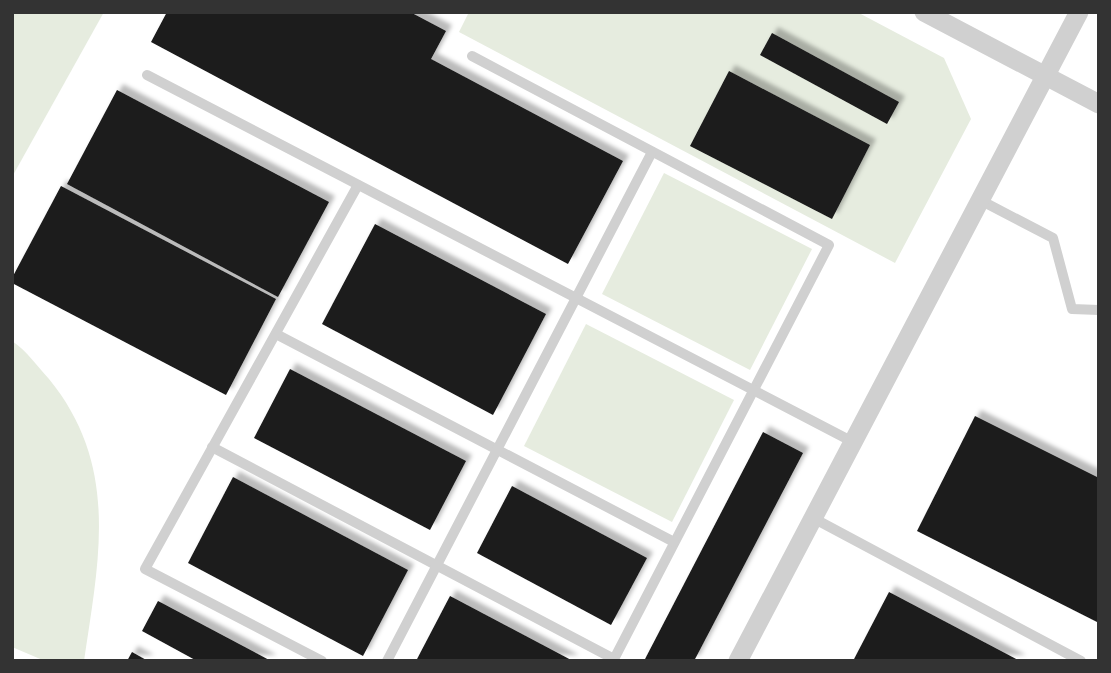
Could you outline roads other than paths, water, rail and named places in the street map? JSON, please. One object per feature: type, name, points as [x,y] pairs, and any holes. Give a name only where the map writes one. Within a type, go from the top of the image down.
[{"type":"street","points":[[924,12],[1099,104]]},
{"type":"street","points":[[738,661],[1079,12]]},
{"type":"lane","points":[[212,447],[613,660],[829,245],[472,56]]},
{"type":"lane","points":[[147,75],[853,442]]},
{"type":"lane","points":[[387,661],[652,152]]},
{"type":"lane","points":[[323,661],[145,569],[358,185]]},
{"type":"lane","points":[[980,200],[1053,237],[1072,309],[1099,310]]},
{"type":"lane","points":[[276,334],[674,542]]},
{"type":"lane","points":[[813,517],[1081,661]]}]
